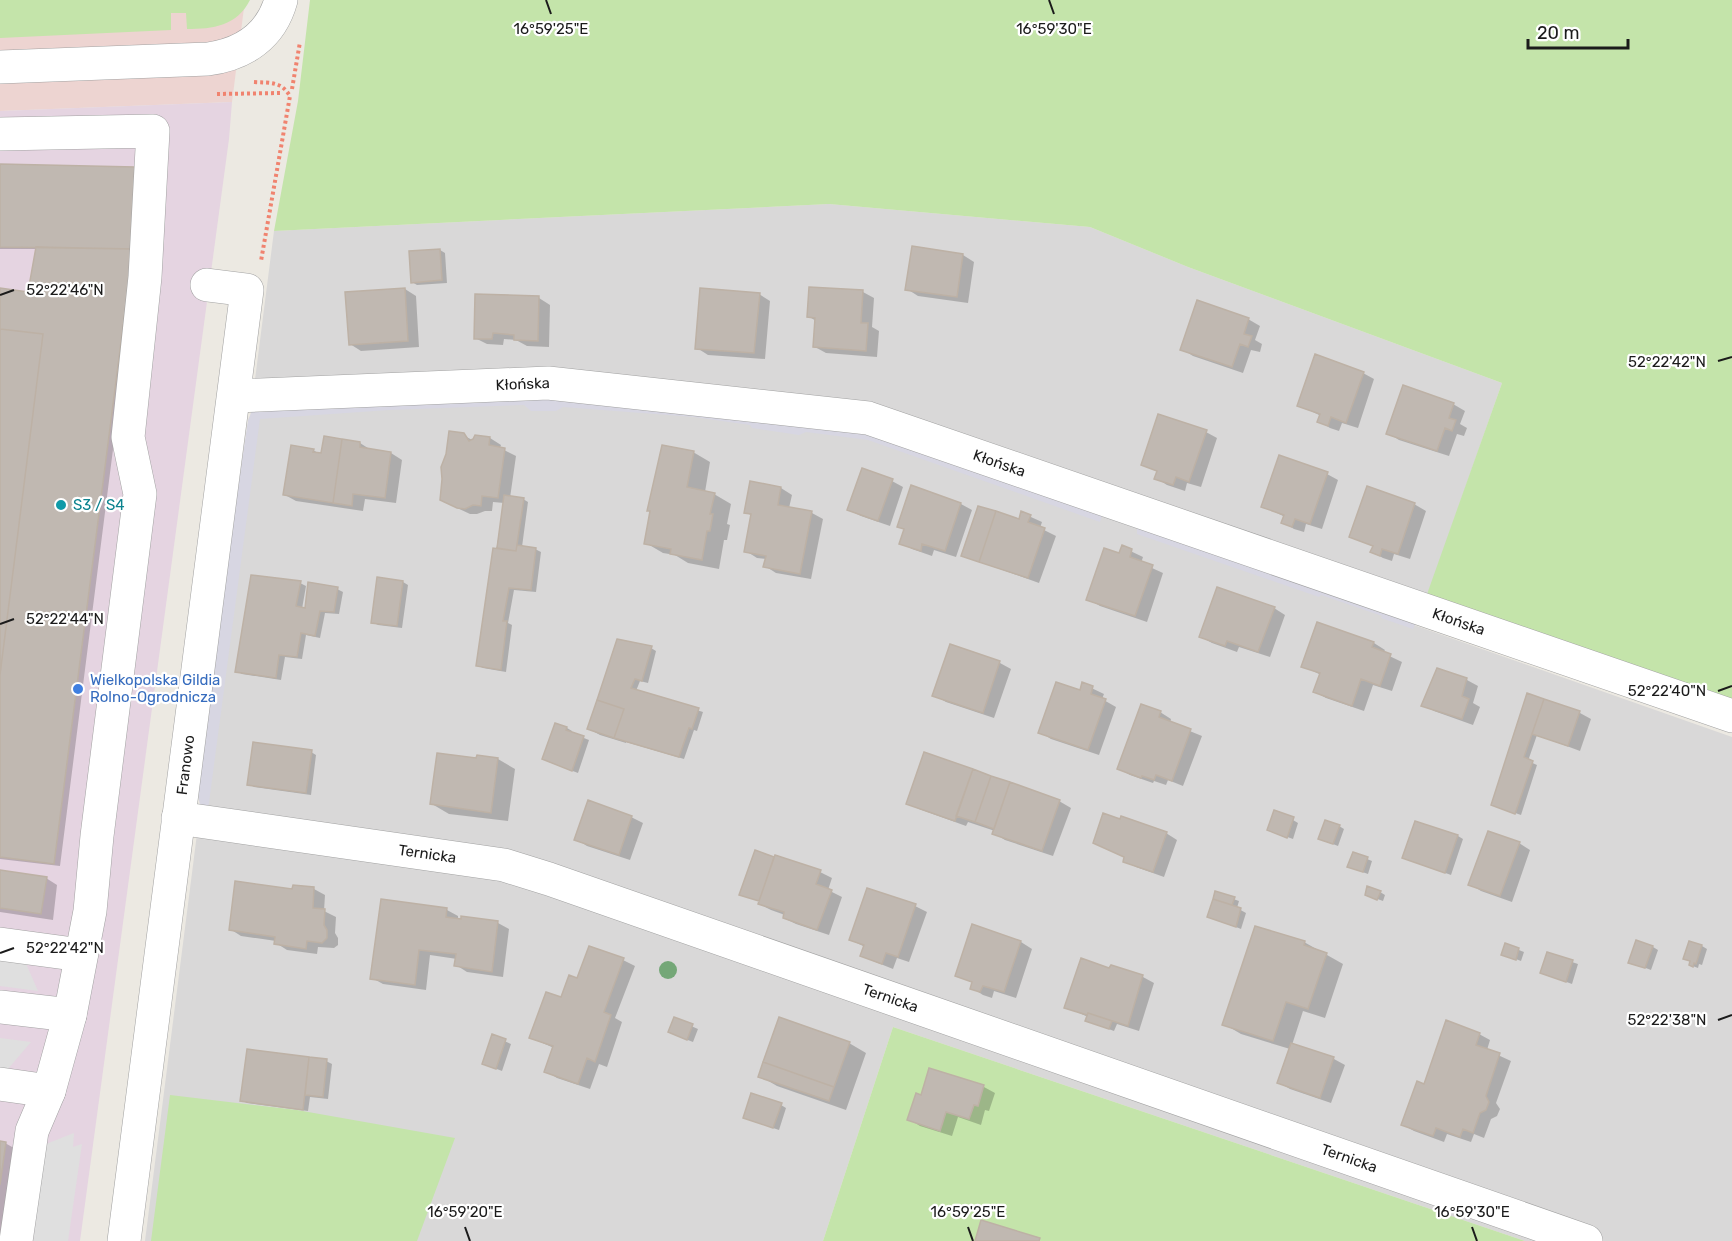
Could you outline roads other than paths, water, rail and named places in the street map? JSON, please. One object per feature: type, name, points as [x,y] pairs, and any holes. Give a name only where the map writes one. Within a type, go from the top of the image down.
[{"type":"street","points":[[0,67],[208,59],[226,56],[243,50],[264,33],[274,19],[281,0]]},
{"type":"street","points":[[0,134],[153,131],[145,277],[128,437],[140,494],[97,836],[90,911],[70,1015],[49,1091],[32,1131],[16,1241]]},
{"type":"street","name":"Franowo","points":[[124,1241],[248,290],[207,285]]},
{"type":"street","name":"Kłońska","points":[[235,396],[548,383],[868,418],[1732,716]]},
{"type":"street","name":"Ternicka","points":[[178,818],[504,865],[1586,1241]]},
{"type":"street","points":[[0,944],[81,955]]},
{"type":"street","points":[[0,1007],[70,1015]]},
{"type":"street","points":[[0,1084],[49,1091]]},
{"type":"place","name":"S3 / S4","points":[[61,505]]},
{"type":"place","name":"Wielkopolska Gildia Rolno-Ogrodnicza","points":[[78,689]]}]
